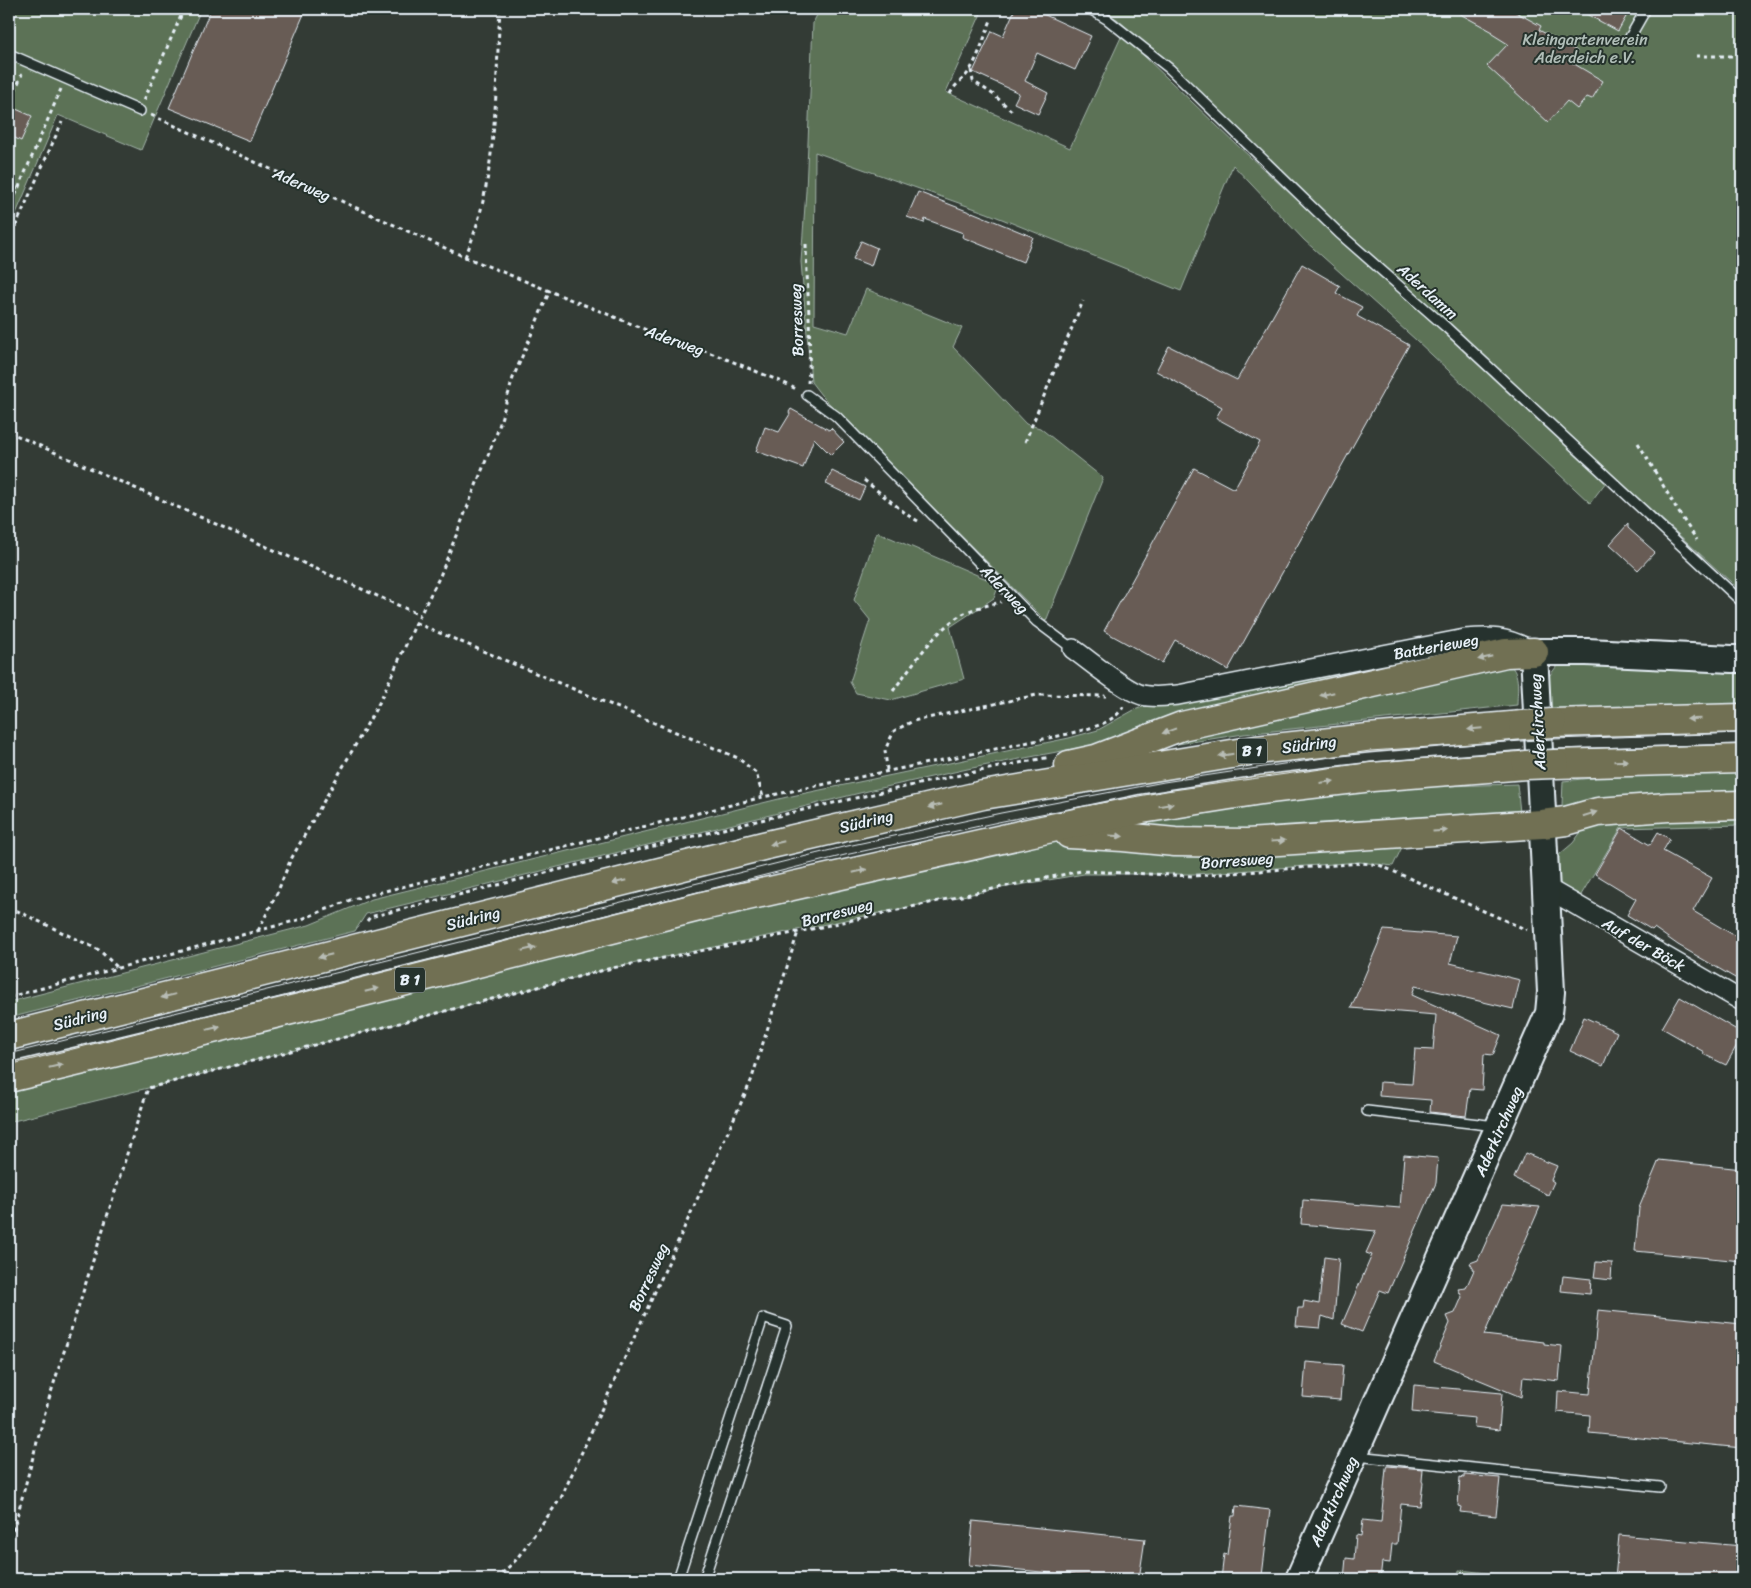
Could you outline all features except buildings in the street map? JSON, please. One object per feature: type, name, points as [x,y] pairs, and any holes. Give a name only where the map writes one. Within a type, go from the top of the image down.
[{"type":"main road","points":[[982,795],[1069,765],[1096,759],[1182,726],[1506,654],[1534,652]]},
{"type":"main road","name":"Südring","points":[[9,1036],[744,850],[982,795],[1256,750],[1368,738],[1552,722],[1742,718]]},
{"type":"main road","name":"B 1","points":[[9,1078],[308,1006],[703,906],[1142,809],[1261,790],[1372,777],[1526,765],[1742,759]]},
{"type":"main road","points":[[1032,832],[1175,842],[1247,843],[1542,824],[1566,821],[1598,812],[1668,807],[1742,805]]},
{"type":"street","name":"Batterieweg","points":[[1131,690],[1142,695],[1158,697],[1178,695],[1466,639],[1489,637],[1512,641],[1534,652],[1587,652],[1742,658]]},
{"type":"street","name":"Aderweg","points":[[1073,649],[1131,690]]},
{"type":"street","name":"Aderkirchweg","points":[[1299,1579],[1549,1014],[1551,992],[1534,652]]},
{"type":"street","name":"Auf der Böck","points":[[1545,887],[1742,1001]]},
{"type":"lane","name":"Aderdamm","points":[[1090,9],[1108,20],[1170,69],[1339,233],[1454,335],[1742,602]]},
{"type":"lane","points":[[1630,37],[1646,9]]},
{"type":"lane","points":[[9,54],[140,111]]},
{"type":"lane","name":"Aderweg","points":[[807,395],[836,416],[1037,622],[1073,649]]},
{"type":"lane","points":[[1367,1111],[1500,1127]]},
{"type":"lane","points":[[678,1579],[763,1318],[787,1326],[704,1579]]},
{"type":"lane","points":[[1353,1456],[1660,1487]]},
{"type":"path","points":[[140,111],[184,9]]},
{"type":"path","points":[[465,257],[473,238],[482,205],[491,150],[500,9]]},
{"type":"path","points":[[950,94],[954,85],[970,70],[992,18]]},
{"type":"path","points":[[1696,56],[1742,56]]},
{"type":"path","points":[[9,106],[27,62]]},
{"type":"path","points":[[970,70],[973,81],[1013,112]]},
{"type":"path","points":[[9,210],[65,79]]},
{"type":"path","name":"Aderweg","points":[[140,111],[465,257],[664,337],[716,355],[780,381],[807,395]]},
{"type":"path","points":[[9,241],[62,122]]},
{"type":"path","points":[[9,186],[18,189]]},
{"type":"path","name":"Borresweg","points":[[806,244],[810,360],[807,395]]},
{"type":"path","points":[[258,931],[278,891],[290,861],[380,703],[416,623],[440,576],[498,430],[513,378],[550,290]]},
{"type":"path","points":[[1025,442],[1082,300]]},
{"type":"path","points":[[9,432],[420,615]]},
{"type":"path","points":[[1638,443],[1680,517],[1702,547]]},
{"type":"path","points":[[864,480],[909,516],[922,523]]},
{"type":"path","points":[[894,691],[917,659],[947,625],[966,612],[1015,600]]},
{"type":"path","points":[[416,623],[738,758],[756,774],[763,796]]},
{"type":"path","points":[[887,770],[885,750],[894,731],[912,721],[1037,695],[1110,696],[1131,690]]},
{"type":"path","points":[[9,997],[302,919],[353,899],[763,796],[1068,734],[1096,726],[1122,710],[1131,690]]},
{"type":"path","name":"Borresweg","points":[[496,1579],[515,1561],[561,1498],[751,1081],[798,932],[1081,871],[1194,876],[1362,863],[1391,869],[1548,940]]},
{"type":"path","points":[[9,907],[100,950],[118,969]]},
{"type":"path","points":[[9,1546],[48,1405],[148,1088],[612,968],[798,932]]},
{"type":"green space","points":[[9,9],[201,9],[141,150],[58,115],[9,230]]},
{"type":"green space","points":[[820,9],[983,9],[946,92],[1070,148],[1122,35],[1237,145],[1496,379],[1606,482],[1590,503],[1416,340],[1304,240],[1233,165],[1181,291],[987,213],[815,152],[814,323],[848,333],[866,289],[962,328],[953,347],[1026,424],[1040,428],[1103,478],[1046,621],[821,395],[811,382],[801,262],[813,23]]},
{"type":"green space","name":"Kleingartenverein Aderdeich e.V.","points":[[1098,9],[1742,9],[1742,592],[1342,229],[1184,78],[1117,19]]},
{"type":"green space","points":[[877,532],[991,581],[997,590],[994,598],[950,627],[964,679],[891,700],[856,693],[850,682],[870,620],[854,600]]},
{"type":"green space","points":[[1487,643],[1115,741],[972,768],[872,790],[366,914],[355,931],[9,1018],[9,1002],[309,925],[372,899],[787,797],[1069,738],[1098,730],[1134,710],[1149,705]]},
{"type":"green space","points":[[1574,662],[1742,670],[1742,709],[1550,715],[1546,680],[1557,666]]},
{"type":"green space","points":[[1509,665],[1513,668],[1517,678],[1517,705],[1244,734],[1138,750]]},
{"type":"green space","points":[[1742,769],[1742,825],[1621,828],[1578,900],[1562,891],[1554,872],[1560,854],[1573,843],[1586,825],[1562,805],[1563,781],[1669,770]]},
{"type":"green space","points":[[1517,784],[1522,831],[1403,845],[1393,866],[1360,862],[1195,874],[1084,874],[1001,888],[612,968],[9,1122],[9,1089],[573,949],[1164,814],[1374,788]]},
{"type":"green space","points":[[1459,1570],[1546,1579],[1458,1579]]},
{"type":"tram line","points":[[9,1054],[843,847],[1001,813],[1164,782],[1370,751],[1553,739],[1742,733]]},
{"type":"tram line","points":[[9,1065],[845,855],[1003,821],[1166,791],[1371,762],[1554,749],[1742,744]]}]
